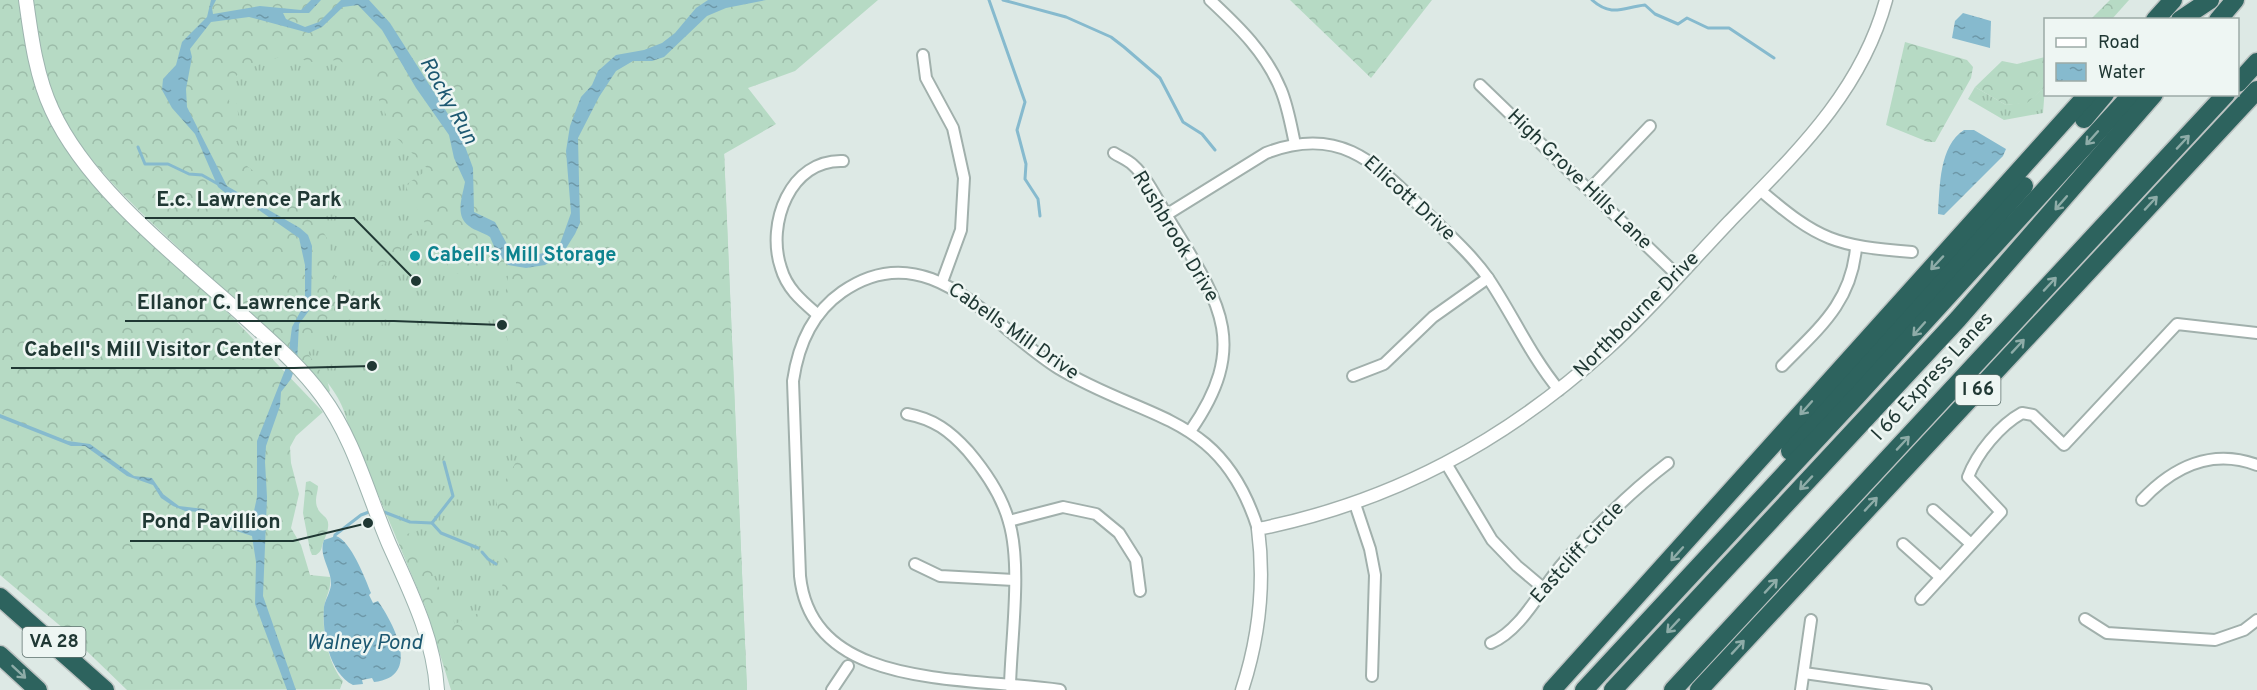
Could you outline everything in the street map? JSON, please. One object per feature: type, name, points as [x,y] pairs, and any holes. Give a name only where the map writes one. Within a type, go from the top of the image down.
[{"type":"highway","points":[[2156,18],[2173,0]]},
{"type":"highway","points":[[2183,18],[2210,0]]},
{"type":"highway","points":[[2200,18],[2216,0]]},
{"type":"highway","points":[[2220,18],[2235,0]]},
{"type":"highway","points":[[2239,82],[2257,62]]},
{"type":"highway","name":"I 66","points":[[1698,690],[2257,90]]},
{"type":"highway","points":[[1552,690],[2086,96]]},
{"type":"highway","points":[[1601,672],[1707,544],[2103,96]]},
{"type":"highway","points":[[1584,690],[2130,96]]},
{"type":"highway","name":"I 66 Express Lanes","points":[[1613,690],[1958,319],[2152,96]]},
{"type":"highway","name":"I 66 Express Lanes","points":[[1673,690],[2224,96]]},
{"type":"highway","name":"VA 28","points":[[0,597],[105,690]]},
{"type":"highway","name":"VA 28","points":[[0,655],[38,690]]},
{"type":"main road","points":[[26,0],[42,85],[51,109],[75,151],[123,204],[302,372],[328,405],[351,451],[423,622],[435,669],[437,690]]},
{"type":"street","points":[[1210,0],[1254,44],[1271,69],[1281,90],[1295,144]]},
{"type":"street","name":"Northbourne Drive","points":[[1258,529],[1355,504],[1447,465],[1485,443],[1559,390],[1608,348],[1814,135],[1838,103],[1862,63],[1880,21],[1886,0]]},
{"type":"street","points":[[923,55],[926,78],[952,128],[964,178],[961,231],[942,282]]},
{"type":"street","name":"High Grove Hills Lane","points":[[1480,85],[1678,276]]},
{"type":"street","points":[[1589,190],[1650,126]]},
{"type":"street","name":"Ellicott Drive","points":[[1166,214],[1266,153],[1295,144],[1311,143],[1340,147],[1369,160],[1475,260],[1488,278],[1531,353],[1559,390]]},
{"type":"street","name":"Rushbrook Drive","points":[[1113,153],[1137,169],[1209,284],[1220,314],[1224,349],[1218,381],[1207,407],[1191,430]]},
{"type":"street","points":[[818,315],[798,298],[786,281],[777,256],[777,229],[788,195],[798,179],[811,167],[826,161],[843,161]]},
{"type":"street","points":[[1760,190],[1806,227],[1832,240],[1856,248],[1912,252]]},
{"type":"street","points":[[1782,366],[1842,300],[1853,271],[1856,248]]},
{"type":"street","name":"Cabells Mill Drive","points":[[860,672],[848,666],[819,636],[802,597],[793,381],[798,353],[818,315],[851,286],[877,276],[914,274],[942,282],[958,291],[1016,339],[1063,370],[1191,430],[1218,456],[1236,480],[1258,529],[1261,565],[1259,615],[1242,690]]},
{"type":"street","points":[[1353,376],[1384,364],[1433,317],[1488,278]]},
{"type":"street","points":[[1920,599],[2001,512],[1968,477],[1973,463],[2011,419],[2022,413],[2033,416],[2064,445],[2177,324],[2257,333]]},
{"type":"street","points":[[907,414],[933,420],[963,445],[987,477],[1009,520],[1014,580],[1010,686]]},
{"type":"street","points":[[2142,500],[2160,480],[2182,466],[2207,459],[2233,458],[2257,465]]},
{"type":"street","name":"Eastcliff Circle","points":[[1491,643],[1506,637],[1513,630],[1542,587],[1593,530],[1668,463]]},
{"type":"street","points":[[1447,465],[1492,540],[1516,566],[1542,587]]},
{"type":"street","points":[[1355,504],[1370,549],[1375,575],[1372,676]]},
{"type":"street","points":[[1009,520],[1064,507],[1096,514],[1119,533],[1136,560],[1140,591]]},
{"type":"street","points":[[1933,510],[1971,544]]},
{"type":"street","points":[[1903,544],[1940,578]]},
{"type":"street","points":[[915,564],[940,576],[1014,580]]},
{"type":"street","points":[[2085,619],[2107,633],[2216,640],[2244,630],[2257,620]]},
{"type":"street","points":[[1801,690],[1811,620]]},
{"type":"street","points":[[832,690],[848,666]]},
{"type":"street","points":[[1804,673],[1926,690]]},
{"type":"street","points":[[889,680],[1060,690]]},
{"type":"green space","points":[[0,0],[21,0],[61,138],[323,412],[296,436],[290,447],[291,463],[299,494],[291,528],[301,545],[310,575],[330,577],[324,609],[324,627],[333,666],[343,681],[340,689],[127,690],[64,629],[0,575]]},
{"type":"green space","points":[[33,0],[878,0],[795,71],[748,88],[776,124],[724,154],[747,690],[451,690],[425,606],[396,537],[414,532],[455,624],[498,604],[506,569],[496,497],[521,453],[517,388],[502,312],[509,272],[452,274],[407,189],[407,184],[427,168],[397,138],[371,83],[352,67],[338,60],[310,62],[288,55],[269,60],[238,74],[231,82],[229,101],[237,104],[239,122],[234,137],[247,166],[316,220],[328,240],[339,297],[308,354],[327,380],[330,391],[328,393],[270,333],[136,207],[91,158],[66,122],[51,90]]},
{"type":"green space","points":[[1290,0],[1432,0],[1371,78]]},
{"type":"green space","points":[[2110,0],[2129,0],[2113,18],[2092,18]]},
{"type":"green space","points":[[718,10],[747,690],[472,690],[425,606],[334,391],[313,365],[83,149],[68,126],[46,75]]},
{"type":"green space","points":[[1905,42],[1967,60],[1973,67],[1971,78],[1935,142],[1928,142],[1886,125]]},
{"type":"green space","points":[[2044,57],[2044,88],[2027,103],[2006,105],[1975,87],[2002,61],[2017,64]]},
{"type":"green space","points":[[1975,87],[2006,105],[2027,102],[2044,88],[2043,113],[2004,120],[1968,99]]},
{"type":"green space","points":[[411,229],[412,235],[390,260],[376,268],[360,268],[359,264],[375,246]]},
{"type":"green space","points":[[310,481],[318,486],[317,507],[328,525],[321,550],[316,555],[312,555],[310,550],[303,513],[306,482]]},
{"type":"water","points":[[211,0],[216,0],[212,8],[213,14],[260,6],[301,10],[311,0],[321,0],[309,13],[283,13],[286,19],[305,27],[319,22],[341,0],[369,0],[390,23],[460,133],[473,168],[474,212],[495,222],[508,246],[524,258],[547,252],[560,244],[571,213],[566,151],[570,126],[581,97],[592,85],[598,71],[616,55],[644,50],[662,43],[675,33],[696,8],[708,0],[766,0],[726,8],[707,16],[664,57],[652,61],[633,61],[616,71],[599,97],[578,138],[580,223],[575,234],[563,253],[545,265],[526,268],[508,265],[496,251],[490,237],[464,222],[461,205],[465,182],[454,158],[449,135],[416,88],[382,30],[358,5],[343,7],[322,27],[309,33],[249,17],[211,22],[190,49],[192,57],[186,89],[187,107],[227,186],[300,228],[308,235],[312,246],[311,308],[299,324],[297,362],[291,379],[281,392],[280,406],[266,446],[265,462],[267,497],[263,596],[296,690],[287,690],[255,604],[256,562],[252,536],[218,525],[200,512],[185,511],[173,506],[161,498],[153,485],[127,476],[85,446],[71,446],[0,418],[0,414],[68,441],[90,444],[134,476],[152,478],[163,494],[179,506],[204,509],[222,522],[250,530],[257,497],[257,441],[287,365],[292,327],[305,303],[305,265],[299,238],[250,204],[233,199],[218,187],[195,134],[172,108],[162,90],[163,79],[176,65],[182,42],[207,17]]},
{"type":"water","points":[[1963,13],[1991,21],[1990,48],[1952,38],[1955,21]]},
{"type":"water","points":[[1964,130],[1974,130],[2006,149],[2003,156],[1944,215],[1938,214],[1945,156],[1956,137]]},
{"type":"water","name":"Walney Pond","points":[[336,536],[342,539],[352,552],[365,578],[373,603],[378,601],[396,635],[401,660],[397,670],[389,678],[374,682],[372,678],[362,680],[363,684],[353,685],[338,671],[333,662],[324,628],[324,607],[331,579],[323,546],[324,540]]},
{"type":"waterway","points":[[989,0],[1025,102],[1017,130],[1026,164],[1025,179],[1038,199],[1040,216]]},
{"type":"waterway","points":[[1003,0],[1066,17],[1111,37],[1160,78],[1183,122],[1202,134],[1215,150]]},
{"type":"waterway","points":[[1592,0],[1612,10],[1645,5],[1655,14],[1678,24],[1687,18],[1708,28],[1729,28],[1774,58]]},
{"type":"waterway","points":[[138,147],[145,164],[168,164],[189,174],[202,175],[218,184]]},
{"type":"waterway","points":[[432,523],[453,496],[444,462]]},
{"type":"waterway","points":[[334,539],[335,535],[361,515],[369,512]]},
{"type":"waterway","points":[[384,512],[410,522],[432,523],[441,533],[478,548]]},
{"type":"waterway","points":[[482,552],[496,564]]},
{"type":"place","name":"Cabell's Mill Storage","points":[[415,256]]},
{"type":"place","name":"E.c. Lawrence Park","points":[[416,281]]},
{"type":"place","name":"Ellanor C. Lawrence Park","points":[[502,325]]},
{"type":"place","name":"Cabell's Mill Visitor Center","points":[[372,366]]},
{"type":"place","name":"Pond Pavillion","points":[[368,523]]},
{"type":"water label","name":"Rocky Run","points":[[448,101]]}]
